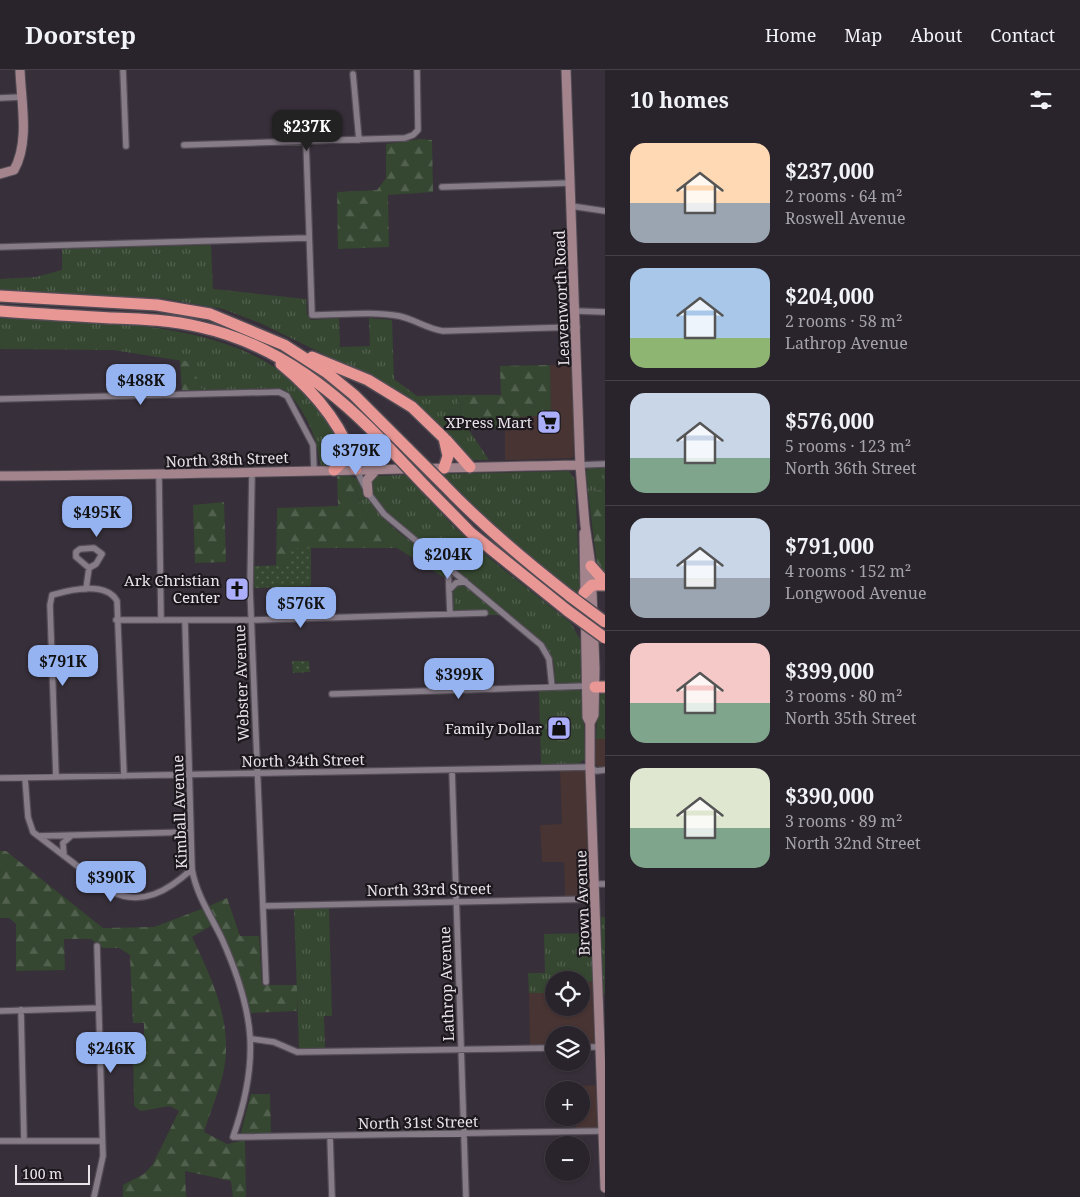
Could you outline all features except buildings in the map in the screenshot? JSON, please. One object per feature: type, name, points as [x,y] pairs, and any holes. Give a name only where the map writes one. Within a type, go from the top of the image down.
[{"type":"highway","points":[[0,296],[166,307],[210,314],[368,380],[382,388],[412,407],[470,467]]},
{"type":"highway","points":[[0,312],[148,320],[199,326],[224,334],[304,371],[336,396],[471,533],[568,611],[605,638]]},
{"type":"highway","points":[[284,345],[326,372],[354,395],[506,545],[605,622]]},
{"type":"highway","points":[[266,352],[317,398],[344,435],[356,469]]},
{"type":"highway","points":[[444,438],[448,456],[444,468]]},
{"type":"highway","points":[[334,470],[346,458],[348,446]]},
{"type":"highway","points":[[591,566],[605,583]]},
{"type":"highway","points":[[584,593],[592,584],[605,583]]},
{"type":"main road","points":[[0,174],[14,170],[21,159],[23,146],[20,70]]},
{"type":"main road","name":"Leavenworth Road","points":[[566,70],[577,327],[580,465],[584,525],[591,566],[596,687],[594,715],[590,723],[590,767]]},
{"type":"main road","name":"North 38th Street","points":[[0,476],[159,475],[580,465]]},
{"type":"main road","points":[[368,493],[367,480],[377,469]]},
{"type":"main road","name":"Leavenworth Road","points":[[584,525],[582,544],[584,593],[596,687]]},
{"type":"main road","name":"Brown Avenue","points":[[590,767],[602,998],[600,1047],[605,1188]]},
{"type":"street","points":[[123,70],[126,146]]},
{"type":"street","points":[[184,145],[405,138],[413,135],[418,130],[417,70]]},
{"type":"street","points":[[352,74],[359,140]]},
{"type":"street","points":[[0,98],[21,97]]},
{"type":"street","points":[[306,142],[312,315],[389,315],[408,318],[429,328],[448,331],[577,327]]},
{"type":"street","points":[[442,187],[570,184]]},
{"type":"street","points":[[571,206],[605,211]]},
{"type":"street","points":[[0,247],[308,238]]},
{"type":"street","points":[[576,311],[605,312]]},
{"type":"street","points":[[0,399],[279,392],[287,396],[312,445],[314,470]]},
{"type":"street","name":"North 38th Street","points":[[580,465],[605,464]]},
{"type":"street","points":[[356,469],[368,493],[384,514],[541,645],[549,660],[552,687]]},
{"type":"street","name":"Webster Avenue","points":[[252,473],[251,620],[266,982]]},
{"type":"street","points":[[159,475],[161,620]]},
{"type":"street","points":[[86,589],[89,568],[100,559],[102,554],[94,548],[80,549],[76,552],[76,557],[89,568]]},
{"type":"street","points":[[448,566],[450,614]]},
{"type":"street","points":[[449,590],[456,583],[465,581]]},
{"type":"street","points":[[56,778],[49,613],[52,595],[86,589],[109,592],[117,600],[116,620],[124,776]]},
{"type":"street","points":[[116,620],[251,620],[485,613]]},
{"type":"street","name":"Kimball Avenue","points":[[185,621],[192,869],[195,884],[234,964],[246,1001],[252,1039],[251,1072],[245,1103],[233,1137]]},
{"type":"street","points":[[332,694],[596,687]]},
{"type":"street","name":"North 34th Street","points":[[0,778],[590,767],[596,770],[605,770]]},
{"type":"street","name":"Lathrop Avenue","points":[[452,770],[466,1197]]},
{"type":"street","points":[[25,778],[29,825],[39,836],[98,884],[123,897],[154,895],[174,886],[192,869]]},
{"type":"street","points":[[39,836],[192,832]]},
{"type":"street","points":[[66,858],[62,849],[63,843],[67,838],[73,836]]},
{"type":"street","points":[[595,884],[605,884]]},
{"type":"street","name":"North 33rd Street","points":[[263,906],[596,899]]},
{"type":"street","points":[[94,1197],[103,1166],[98,946]]},
{"type":"street","points":[[0,1011],[99,1008]]},
{"type":"street","points":[[22,1010],[24,1140]]},
{"type":"street","points":[[252,1039],[274,1042],[297,1052],[545,1048]]},
{"type":"street","points":[[590,1048],[600,1047]]},
{"type":"street","name":"North 31st Street","points":[[233,1137],[603,1131]]},
{"type":"street","points":[[330,1136],[332,1197]]},
{"type":"street","points":[[0,1141],[102,1141]]},
{"type":"shaded area","points":[[550,365],[572,365],[575,454],[572,458],[505,460],[505,428],[520,427],[520,417],[551,415]]},
{"type":"shaded area","points":[[596,739],[605,739],[605,768],[598,767],[595,763]]},
{"type":"shaded area","points":[[560,770],[584,770],[587,773],[591,893],[589,895],[565,896],[564,862],[542,862],[540,825],[562,824]]},
{"type":"shaded area","points":[[590,982],[594,982],[595,1044],[590,1044],[590,1026],[545,1026],[545,1045],[530,1045],[529,993],[545,993],[545,1016],[590,1016]]},
{"type":"shaded area","points":[[590,1085],[597,1085],[598,1126],[597,1128],[576,1129],[576,1126],[590,1126]]},
{"type":"green space","points":[[421,139],[432,140],[433,192],[388,195],[389,247],[338,249],[337,192],[377,190],[386,178],[386,144]]},
{"type":"green space","points":[[211,245],[213,289],[306,299],[307,314],[311,320],[339,318],[340,347],[370,346],[369,318],[392,320],[394,379],[417,396],[456,395],[469,430],[489,460],[473,460],[465,457],[413,403],[389,386],[260,323],[223,309],[162,298],[0,291],[0,279],[36,277],[62,270],[62,249]]},
{"type":"green space","points":[[0,318],[129,325],[173,331],[216,341],[256,356],[291,379],[320,410],[337,435],[343,452],[334,463],[321,465],[318,448],[308,422],[298,404],[286,391],[280,388],[202,390],[189,362],[113,350],[0,349]]},
{"type":"green space","points":[[180,360],[190,362],[202,390],[182,390]]},
{"type":"green space","points":[[550,365],[551,415],[520,417],[520,427],[469,430],[456,395],[501,395],[500,366]]},
{"type":"green space","points":[[589,468],[605,468],[605,490],[588,491],[586,471]]},
{"type":"green space","points":[[569,471],[575,480],[580,595],[520,549],[441,474]]},
{"type":"green space","points":[[337,474],[351,476],[361,505],[370,522],[384,535],[394,538],[397,548],[290,548],[290,565],[276,566],[277,508],[338,506]]},
{"type":"green space","points":[[406,475],[456,529],[571,623],[582,643],[583,680],[581,683],[558,683],[555,681],[554,663],[540,640],[391,516],[372,494],[370,483],[375,476]]},
{"type":"green space","points":[[351,476],[363,486],[376,510],[383,518],[444,567],[445,578],[397,548],[394,539],[376,530],[365,514]]},
{"type":"green space","points":[[605,490],[605,575],[597,565],[588,491]]},
{"type":"green space","points":[[224,502],[226,562],[195,563],[193,505]]},
{"type":"green space","points":[[289,548],[311,548],[311,586],[253,588],[253,566],[290,565]]},
{"type":"green space","points":[[457,585],[467,586],[501,615],[489,615],[487,610],[454,610],[453,592]]},
{"type":"green space","points":[[292,661],[309,661],[310,672],[293,673]]},
{"type":"green space","points":[[580,690],[583,693],[585,759],[578,764],[541,764],[539,691]]},
{"type":"green space","points":[[605,690],[605,739],[596,739],[598,698]]},
{"type":"green space","points":[[0,851],[6,851],[103,928],[154,927],[204,908],[212,925],[192,937],[216,992],[224,1020],[226,1050],[224,1071],[204,1132],[227,1144],[245,1140],[246,1197],[233,1197],[231,1181],[185,1171],[186,1197],[123,1197],[123,1185],[144,1174],[153,1164],[179,1111],[170,1106],[141,1111],[134,1106],[133,1038],[144,1037],[144,1023],[133,1023],[130,955],[119,948],[103,948],[91,939],[64,939],[65,970],[16,971],[16,924],[9,918],[0,918]]},
{"type":"green space","points":[[227,898],[240,936],[259,936],[262,985],[297,985],[297,1011],[251,1013],[233,958],[209,906]]},
{"type":"green space","points":[[329,908],[332,1016],[324,1016],[325,1048],[299,1048],[294,909]]},
{"type":"green space","points":[[601,917],[605,917],[605,994],[603,992]]},
{"type":"green space","points":[[592,933],[594,982],[590,982],[590,971],[545,971],[545,973],[544,934]]},
{"type":"green space","points":[[528,973],[545,973],[545,993],[529,993]]},
{"type":"green space","points":[[251,1094],[270,1094],[271,1134],[244,1135],[241,1132]]},
{"type":"place","name":"XPress Mart","points":[[549,422]]},
{"type":"place","name":"Ark Christian Center","points":[[237,589]]},
{"type":"place","name":"Family Dollar","points":[[559,728]]}]
